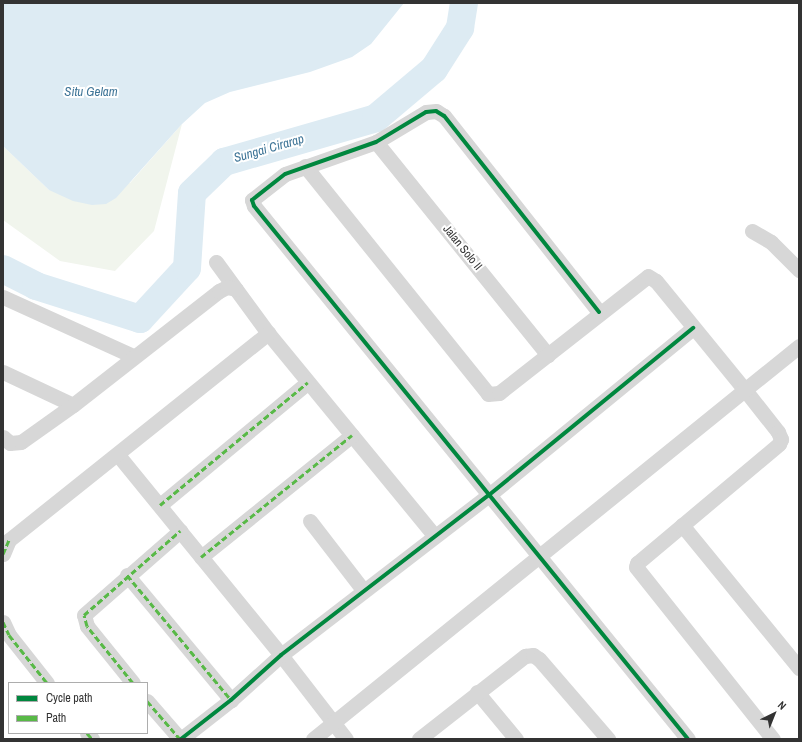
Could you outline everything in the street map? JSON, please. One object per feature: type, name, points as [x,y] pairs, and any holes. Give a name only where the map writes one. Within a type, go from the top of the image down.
[{"type":"street","points":[[598,312],[444,116],[436,111],[426,112],[376,142],[305,166],[271,183],[253,197],[252,204],[688,739]]},
{"type":"street","name":"Jalan Solo II","points":[[376,142],[548,355]]},
{"type":"street","points":[[305,166],[484,391],[492,395],[499,393],[548,355],[598,312],[641,280],[651,277],[745,390],[778,432],[780,439],[779,444],[637,563],[636,568],[773,739]]},
{"type":"street","points":[[752,231],[771,242],[799,270]]},
{"type":"street","points":[[216,262],[268,332],[434,535]]},
{"type":"street","points":[[3,437],[10,443],[21,442],[73,405],[133,356],[219,291],[227,287],[236,289]]},
{"type":"street","points":[[3,297],[133,356]]},
{"type":"street","points":[[148,702],[180,739],[231,700],[281,655],[434,535],[489,495],[693,328]]},
{"type":"street","points":[[5,543],[118,454],[268,332]]},
{"type":"street","points":[[313,739],[799,346]]},
{"type":"street","points":[[3,372],[73,405]]},
{"type":"street","points":[[160,505],[308,382]]},
{"type":"street","points":[[201,556],[352,435]]},
{"type":"street","points":[[118,454],[281,655],[332,723],[346,739]]},
{"type":"street","points":[[310,521],[364,591]]},
{"type":"street","points":[[682,525],[799,668]]},
{"type":"street","points":[[131,682],[84,619],[88,610],[180,531]]},
{"type":"street","points":[[127,575],[231,700]]},
{"type":"street","points":[[5,632],[46,682]]},
{"type":"street","points":[[426,737],[477,692],[525,656],[533,655],[539,659],[608,739]]},
{"type":"street","points":[[477,692],[516,739]]},
{"type":"shaded area","points":[[182,124],[154,231],[115,271],[60,261],[3,220],[3,146],[49,190],[130,183]]},
{"type":"water","name":"Situ Gelam","points":[[3,3],[404,3],[371,44],[352,57],[310,72],[230,92],[205,103],[182,124],[116,198],[106,204],[92,205],[73,201],[49,190],[3,146]]},
{"type":"waterway","name":"Sungai Cirarap","points":[[3,269],[36,286],[140,319],[187,268],[192,193],[224,162],[376,118],[434,69],[460,28],[464,3]]},
{"type":"marked path","points":[[160,505],[308,382]]},
{"type":"marked path","points":[[201,557],[352,435]]},
{"type":"marked path","points":[[132,682],[87,626],[84,615],[180,531]]},
{"type":"marked path","points":[[3,554],[9,540]]},
{"type":"marked path","points":[[127,575],[231,700]]},
{"type":"marked path","points":[[3,622],[9,635],[46,682]]},
{"type":"marked path","points":[[148,702],[180,739]]},
{"type":"marked path","points":[[88,734],[92,739]]},
{"type":"cycle path","points":[[599,312],[444,116],[436,111],[426,112],[376,142],[285,174],[252,200],[254,206],[688,739]]},
{"type":"cycle path","points":[[181,739],[231,700],[281,655],[489,495],[693,328]]}]
